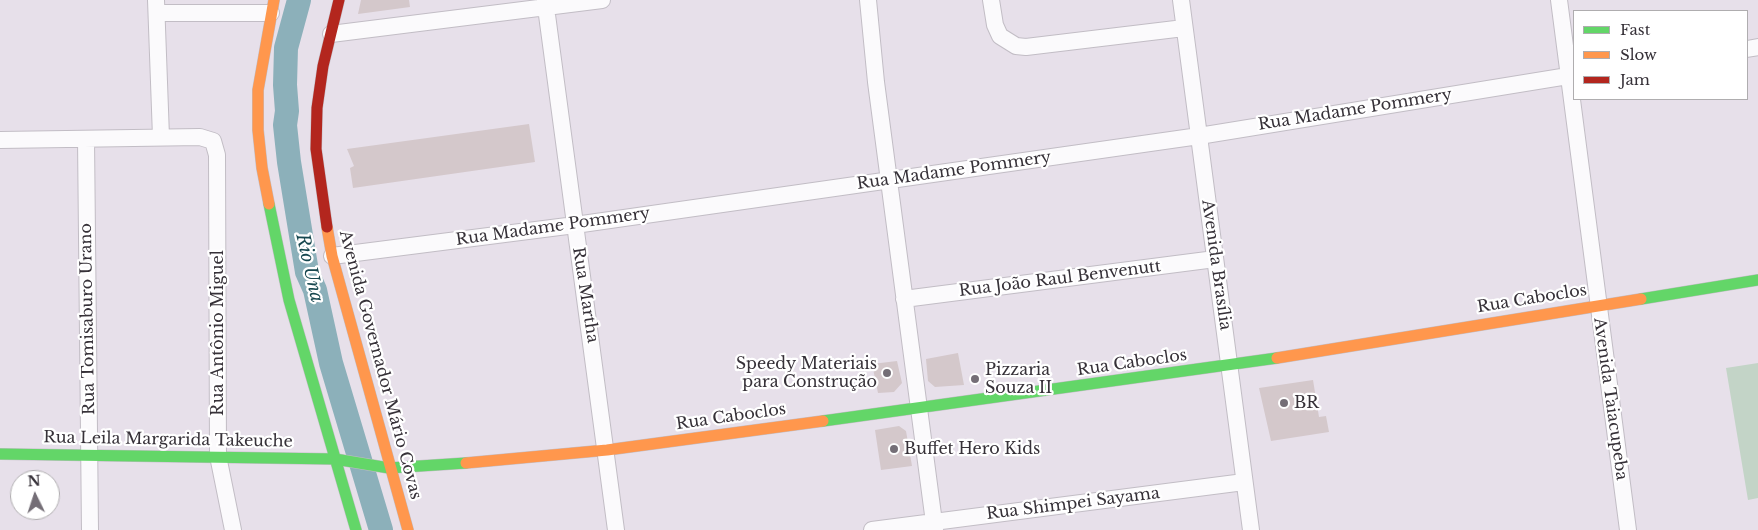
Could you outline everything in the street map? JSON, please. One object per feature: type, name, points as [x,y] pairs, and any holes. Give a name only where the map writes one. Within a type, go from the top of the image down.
[{"type":"main road","name":"Avenida Governador Mário Covas","points":[[339,0],[317,108],[316,149],[332,256],[385,468],[408,530]]},
{"type":"main road","points":[[272,6],[258,90],[258,130],[262,168],[276,244],[289,300],[356,530]]},
{"type":"main road","name":"Rua Caboclos","points":[[353,462],[385,468],[498,461],[607,450],[1230,366],[1758,280]]},
{"type":"main road","name":"Rua Leila Margarida Takeuche","points":[[0,454],[218,456],[335,459],[353,462]]},
{"type":"street","points":[[331,34],[546,4],[602,0]]},
{"type":"street","points":[[868,0],[876,82],[934,526]]},
{"type":"street","points":[[991,0],[995,26],[1000,36],[1016,46],[1026,47],[1184,28]]},
{"type":"street","name":"Avenida Brasília","points":[[1180,0],[1251,530]]},
{"type":"street","name":"Avenida Taiacupeba","points":[[1559,0],[1573,93]]},
{"type":"street","name":"Rua Martha","points":[[546,4],[607,450],[616,530]]},
{"type":"street","points":[[0,140],[161,137],[156,7],[272,6]]},
{"type":"street","name":"Rua Madame Pommery","points":[[332,256],[575,225],[1199,136],[1571,75]]},
{"type":"street","name":"Avenida Taiacupeba","points":[[1574,100],[1597,305],[1628,530]]},
{"type":"street","name":"Rua Antônio Miguel","points":[[161,137],[208,138],[213,141],[217,155],[218,456],[233,530]]},
{"type":"street","name":"Rua Tomisaburo Urano","points":[[86,139],[90,530]]},
{"type":"street","name":"Rua João Raul Benvenutt","points":[[904,300],[1215,259]]},
{"type":"street","name":"Rua Shimpei Sayama","points":[[872,530],[934,526],[1244,482]]},
{"type":"green space","points":[[1758,363],[1758,498],[1748,500],[1726,368]]},
{"type":"building","points":[[361,0],[409,0],[410,7],[358,14]]},
{"type":"building","points":[[529,124],[535,162],[353,188],[350,168],[354,166],[347,149]]},
{"type":"building","points":[[958,353],[964,385],[935,387],[928,381],[926,359]]},
{"type":"building","name":"Speedy Materiais para Construção","points":[[897,361],[902,383],[894,392],[878,393],[872,364]]},
{"type":"building","points":[[1313,380],[1319,417],[1326,416],[1329,432],[1271,441],[1259,388]]},
{"type":"building","name":"Buffet Hero Kids","points":[[899,426],[906,431],[912,466],[881,470],[875,430]]},
{"type":"waterway","name":"Rio Una","points":[[299,0],[286,48],[285,85],[287,111],[285,125],[289,162],[307,272],[315,290],[331,363],[381,530]]},
{"type":"traffic: fast","points":[[269,204],[289,300],[356,530]]},
{"type":"traffic: fast","points":[[1641,299],[1758,280]]},
{"type":"traffic: fast","points":[[823,421],[1277,358]]},
{"type":"traffic: fast","points":[[0,454],[335,459],[389,468],[466,463]]},
{"type":"traffic: slow","points":[[269,204],[262,168],[258,130],[258,90],[274,0]]},
{"type":"traffic: slow","points":[[327,227],[332,256],[408,530]]},
{"type":"traffic: slow","points":[[1277,358],[1641,299]]},
{"type":"traffic: slow","points":[[466,463],[607,450],[823,421]]},
{"type":"traffic: jam","points":[[327,227],[316,149],[317,108],[323,66],[339,0]]},
{"type":"place","name":"Speedy Materiais para Construção","points":[[887,373]]},
{"type":"place","name":"Pizzaria Souza II","points":[[975,379]]},
{"type":"place","name":"BR","points":[[1284,403]]},
{"type":"place","name":"Buffet Hero Kids","points":[[894,449]]}]
